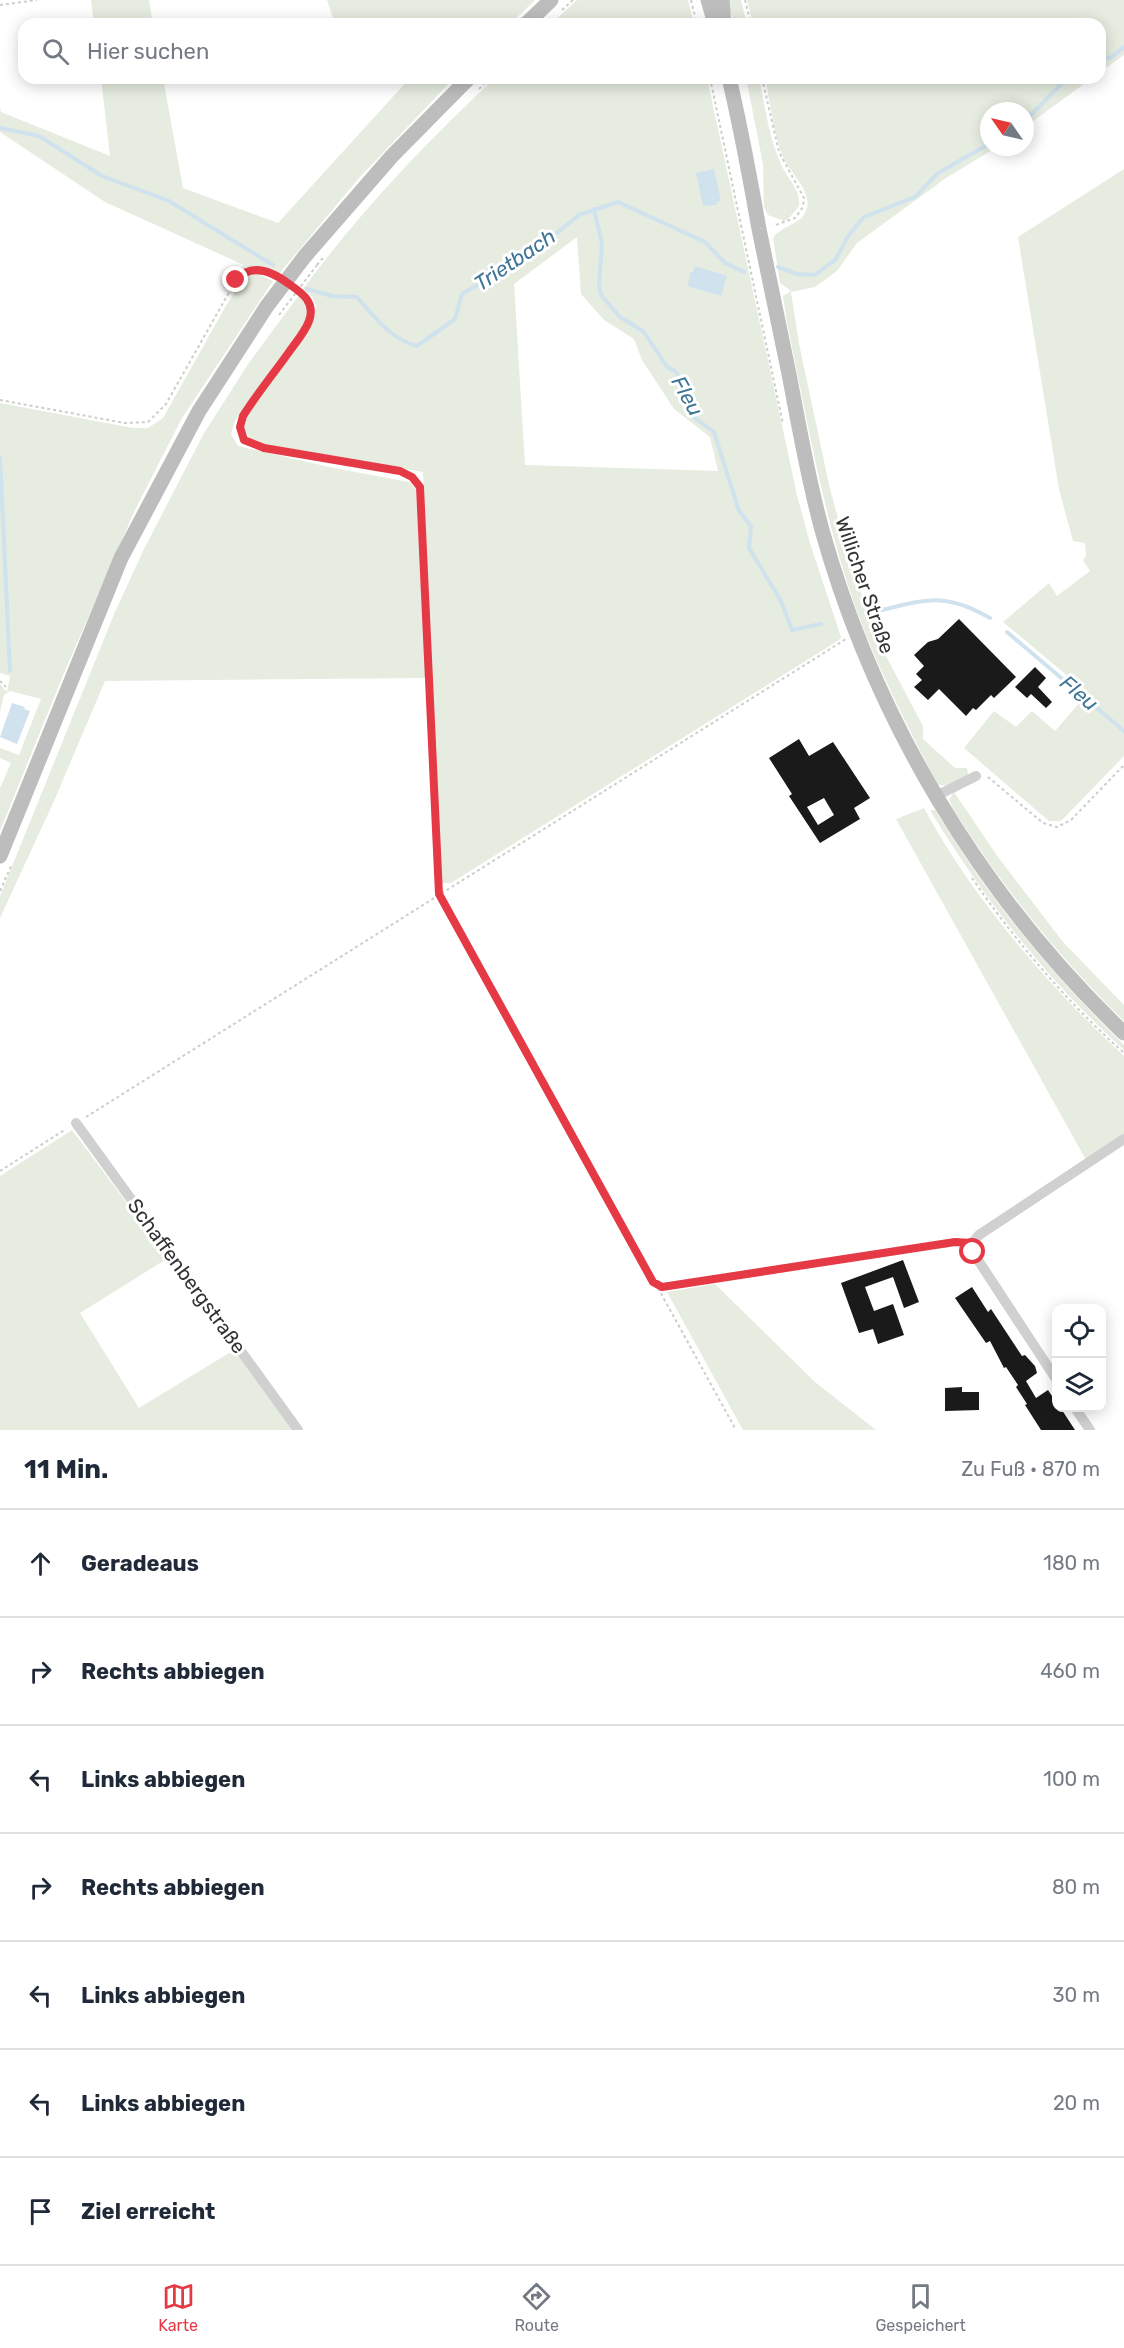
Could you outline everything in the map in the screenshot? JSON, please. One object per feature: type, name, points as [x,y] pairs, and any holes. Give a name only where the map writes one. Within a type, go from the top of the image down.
[{"type":"main road","points":[[532,18],[551,0]]},
{"type":"main road","points":[[708,0],[713,18]]},
{"type":"main road","points":[[722,0],[724,18]]},
{"type":"main road","points":[[5,860],[98,611],[126,548],[199,411],[311,260],[392,156],[463,84]]},
{"type":"main road","name":"Willicher Straße","points":[[730,84],[752,231],[832,566],[856,633],[878,684],[936,796],[978,861],[1031,933],[1124,1033]]},
{"type":"street","points":[[936,796],[976,776]]},
{"type":"street","name":"Schaffenbergstraße","points":[[76,1123],[298,1430]]},
{"type":"street","points":[[1052,1373],[976,1257],[972,1243],[979,1235],[1124,1139]]},
{"type":"street","points":[[1078,1412],[1090,1430]]},
{"type":"lane","points":[[945,1245],[958,1242],[972,1243]]},
{"type":"path","points":[[0,5],[37,0]]},
{"type":"path","points":[[691,0],[696,18]]},
{"type":"path","points":[[745,0],[750,18]]},
{"type":"path","points":[[472,96],[484,84]]},
{"type":"path","points":[[712,84],[752,231],[792,220],[801,211],[804,203],[802,192],[779,152],[763,84]]},
{"type":"path","points":[[275,321],[273,311],[311,260],[328,251]]},
{"type":"path","points":[[0,400],[125,423],[148,422],[166,404],[238,277],[255,270],[266,270],[278,275]]},
{"type":"path","points":[[294,287],[309,302],[311,311],[309,320],[299,339],[243,416],[240,422],[240,432],[249,443],[264,448],[400,471],[412,477],[420,487],[439,894],[736,1430]]},
{"type":"path","points":[[0,1171],[844,640]]},
{"type":"path","points":[[0,681],[6,687]]},
{"type":"path","points":[[976,776],[991,779],[1043,823],[1057,827],[1071,820],[1124,765]]},
{"type":"path","points":[[0,891],[5,860]]},
{"type":"path","points":[[657,1286],[945,1245]]},
{"type":"shaded area","points":[[91,0],[149,0],[152,18],[93,18]]},
{"type":"shaded area","points":[[327,0],[535,0],[516,18],[333,18]]},
{"type":"shaded area","points":[[577,0],[688,0],[692,18],[558,18]]},
{"type":"shaded area","points":[[727,0],[741,0],[746,18],[732,18]]},
{"type":"shaded area","points":[[747,0],[1124,0],[1124,55],[1106,68],[1106,18],[752,18]]},
{"type":"shaded area","points":[[102,84],[164,84],[183,188],[278,223],[405,84],[448,84],[359,178],[279,274],[262,267],[242,268],[244,265],[105,202],[0,132],[0,108],[1,112],[110,156]]},
{"type":"shaded area","points":[[489,84],[708,84],[797,495],[809,540],[841,637],[451,883],[441,883],[423,472],[268,446],[250,438],[244,429],[247,416],[311,326],[316,306],[311,295],[303,289],[370,206],[419,153]],"holes":[[[577,237],[581,294],[604,320],[634,339],[642,360],[674,409],[710,437],[718,471],[525,465],[514,284]]]},
{"type":"shaded area","points":[[747,84],[760,84],[773,144],[798,194],[799,206],[784,221],[768,215],[764,207],[763,164]]},
{"type":"shaded area","points":[[766,84],[1084,84],[1034,120],[1034,102],[980,102],[980,156],[982,156],[946,178],[857,243],[837,271],[815,287],[791,292],[799,344],[830,489],[847,551],[877,639],[923,726],[923,739],[955,768],[967,768],[968,774],[949,785],[937,784],[883,674],[855,606],[834,537],[816,466],[787,323],[783,296],[791,291],[780,283],[773,238],[802,217],[807,206],[807,199],[780,150]]},
{"type":"shaded area","points":[[1124,169],[1124,756],[1064,818],[1060,821],[1049,821],[964,748],[994,711],[1016,727],[1032,711],[1055,731],[1088,693],[1003,622],[1049,583],[1057,596],[1090,571],[1083,560],[1086,556],[1085,543],[1073,541],[1059,489],[1018,237]]},
{"type":"shaded area","points":[[255,273],[273,281],[182,418],[135,510],[64,673],[0,831],[0,788],[11,763],[0,758],[0,748],[19,755],[41,699],[10,691],[4,695],[0,712],[0,684],[7,692],[10,676],[0,673],[0,403],[133,428],[148,428],[163,418],[227,304],[244,279]]},
{"type":"shaded area","points":[[299,295],[307,304],[307,320],[235,421],[231,434],[238,446],[409,482],[416,489],[426,678],[105,681],[54,801],[0,918],[0,896],[115,612],[144,549],[203,435],[248,364]]},
{"type":"shaded area","points":[[954,792],[998,857],[1063,942],[1124,1005],[1124,1021],[1077,972],[1013,895],[955,812],[949,800]]},
{"type":"shaded area","points":[[924,808],[965,875],[1014,940],[1068,1001],[1124,1056],[1124,1134],[1086,1160],[896,819]]},
{"type":"shaded area","points":[[930,810],[935,810],[984,884],[1022,934],[1071,991],[1124,1045],[1124,1050],[1069,996],[1018,937],[972,875]]},
{"type":"shaded area","points":[[72,1130],[168,1258],[80,1313],[139,1408],[234,1350],[292,1430],[0,1430],[0,1176]]},
{"type":"shaded area","points":[[715,1284],[815,1382],[876,1430],[743,1430],[667,1292]]},
{"type":"water","points":[[714,169],[721,201],[716,202],[717,205],[703,206],[696,173]]},
{"type":"water","points":[[695,266],[727,276],[721,296],[688,286],[690,272],[693,272]]},
{"type":"water","points":[[12,703],[30,711],[17,744],[0,737]]},
{"type":"building","points":[[959,619],[1016,677],[994,698],[991,695],[976,710],[973,708],[966,716],[939,689],[928,700],[914,687],[922,680],[916,674],[924,666],[914,655],[928,642],[938,639]]},
{"type":"building","points":[[1035,667],[1046,678],[1038,687],[1052,702],[1046,708],[1031,694],[1027,698],[1015,687]]},
{"type":"building","points":[[799,739],[809,756],[833,742],[870,798],[854,808],[860,819],[820,843],[789,796],[792,794],[769,758]],"holes":[[[824,798],[834,815],[818,825],[807,807]]]},
{"type":"building","points":[[903,1260],[919,1302],[904,1308],[893,1277],[865,1287],[874,1311],[893,1304],[904,1335],[878,1344],[873,1329],[859,1333],[841,1283]]},
{"type":"building","points":[[972,1287],[988,1312],[991,1309],[1022,1356],[1025,1355],[1035,1366],[1037,1373],[1026,1381],[1036,1398],[1048,1390],[1052,1396],[1052,1412],[1063,1412],[1075,1430],[1041,1430],[1025,1405],[1027,1404],[1016,1387],[1018,1385],[1006,1367],[1004,1368],[990,1341],[986,1343],[955,1298]]},
{"type":"building","points":[[962,1387],[962,1392],[979,1392],[979,1410],[945,1411],[945,1388]]},
{"type":"waterway","name":"Trietbach","points":[[1106,58],[1112,57],[1124,47]]},
{"type":"waterway","name":"Trietbach","points":[[1034,112],[1061,84]]},
{"type":"waterway","name":"Trietbach","points":[[0,128],[39,136],[102,176],[169,201],[273,265]]},
{"type":"waterway","name":"Trietbach","points":[[778,267],[797,274],[815,275],[836,259],[848,236],[864,217],[915,197],[938,173],[980,149]]},
{"type":"waterway","name":"Trietbach","points":[[307,289],[332,296],[357,297],[391,332],[407,343],[417,346],[455,319],[462,294],[532,253],[579,215],[618,202],[705,242],[725,263],[744,272]]},
{"type":"waterway","name":"Fleu","points":[[594,209],[602,244],[599,284],[601,295],[619,316],[644,332],[667,367],[675,371],[685,386],[688,408],[695,418],[714,432],[739,511],[751,526],[749,548],[781,601],[792,630],[821,624]]},
{"type":"waterway","points":[[0,458],[10,671]]},
{"type":"waterway","name":"Fleu","points":[[873,612],[932,600],[958,604],[990,618]]},
{"type":"waterway","name":"Fleu","points":[[1007,632],[1124,731]]},
{"type":"route","points":[[236,280],[251,270],[266,270],[306,297],[311,311],[304,331],[243,416],[240,422],[240,432],[244,440],[264,448],[400,471],[412,477],[420,487],[439,894],[653,1282],[662,1287],[955,1242],[972,1243],[973,1252]]}]
